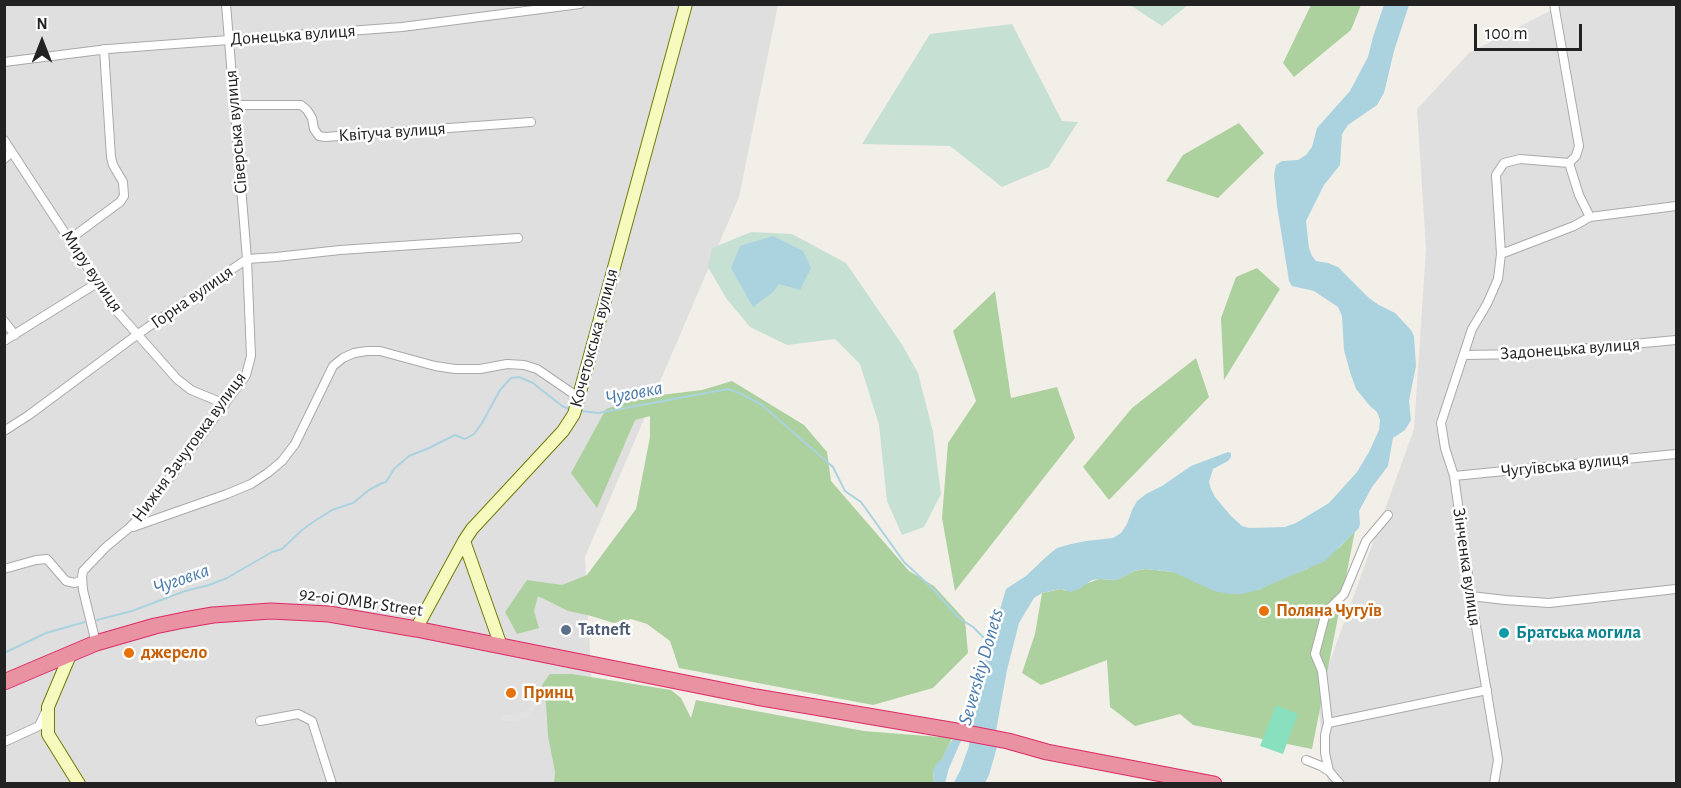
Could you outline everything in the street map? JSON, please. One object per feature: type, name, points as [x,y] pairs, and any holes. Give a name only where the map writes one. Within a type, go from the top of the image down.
[{"type":"highway","name":"92-oi OMBr Street","points":[[4,682],[96,643],[155,626],[251,612],[329,614],[416,629],[756,697],[956,731],[1008,741],[1047,752],[1214,783]]},
{"type":"main road","name":"Кочетокська вулиця","points":[[416,629],[472,529],[563,431],[576,406],[686,4]]},
{"type":"main road","points":[[464,541],[501,646]]},
{"type":"main road","points":[[70,654],[48,707],[48,734],[80,783]]},
{"type":"street","name":"Сіверська вулиця","points":[[226,4],[247,259]]},
{"type":"street","name":"Донецька вулиця","points":[[4,62],[104,49],[402,27],[580,4]]},
{"type":"street","points":[[1554,4],[1579,146],[1576,156],[1569,163],[1579,195],[1590,217]]},
{"type":"street","points":[[70,239],[120,202],[125,191],[111,157],[104,49]]},
{"type":"street","name":"Квітуча вулиця","points":[[234,105],[301,105],[307,110],[319,136],[325,137],[531,122]]},
{"type":"street","name":"Миру вулиця","points":[[4,140],[114,309],[177,379],[191,390],[225,404]]},
{"type":"street","points":[[4,159],[12,152]]},
{"type":"street","name":"Зінченка вулиця","points":[[1494,783],[1498,760],[1454,476],[1445,448],[1441,423],[1472,329],[1498,279],[1501,254],[1496,175],[1504,164],[1520,159],[1569,163]]},
{"type":"street","points":[[1501,254],[1574,226],[1590,217],[1677,206]]},
{"type":"street","name":"Горна вулиця","points":[[4,431],[247,259],[518,238]]},
{"type":"street","name":"Нижня Зачуговка вулиця","points":[[82,580],[85,568],[142,515],[246,375],[251,356],[247,259]]},
{"type":"street","points":[[4,341],[97,283]]},
{"type":"street","points":[[4,321],[15,335]]},
{"type":"street","name":"Задонецька вулиця","points":[[1464,355],[1526,354],[1677,340]]},
{"type":"street","name":"Нижня Зачуговка вулиця","points":[[129,528],[227,494],[251,484],[269,472],[296,444],[333,366],[354,353],[380,351],[455,369],[480,369],[507,364],[524,365],[537,369],[576,406]]},
{"type":"street","name":"Чугуївська вулиця","points":[[1454,476],[1677,454]]},
{"type":"street","points":[[1329,771],[1324,735],[1328,723],[1322,671],[1315,654],[1326,612],[1344,594],[1366,541],[1388,515]]},
{"type":"street","points":[[4,569],[47,559],[66,581],[75,583],[82,580],[96,643]]},
{"type":"street","points":[[1471,596],[1550,603],[1677,589]]},
{"type":"street","points":[[1328,723],[1487,690]]},
{"type":"street","points":[[4,742],[39,726],[48,707]]},
{"type":"street","points":[[260,721],[298,714],[312,721],[332,783]]},
{"type":"street","points":[[1306,760],[1329,771],[1340,783]]},
{"type":"shaded area","points":[[5,5],[778,5],[739,197],[585,557],[597,783],[5,784]]},
{"type":"shaded area","points":[[1561,5],[1676,5],[1676,783],[1328,783],[1317,697],[1414,429],[1426,249],[1417,109],[1469,53]]},
{"type":"shaded area","points":[[534,699],[539,701],[538,705],[529,717],[518,721],[501,721],[501,715],[518,715],[525,712]]},
{"type":"green space","points":[[1130,5],[1188,5],[1162,26]]},
{"type":"green space","points":[[1311,5],[1361,5],[1351,30],[1294,77],[1283,63]]},
{"type":"green space","points":[[1012,24],[1062,121],[1078,122],[1049,167],[1002,187],[950,146],[862,144],[930,34]]},
{"type":"green space","points":[[1239,123],[1264,153],[1218,198],[1166,181],[1183,155]]},
{"type":"green space","points":[[751,232],[792,234],[846,263],[901,343],[918,373],[933,432],[941,494],[924,527],[902,535],[887,501],[879,425],[860,364],[835,339],[787,345],[750,327],[726,298],[708,267],[712,248]]},
{"type":"green space","points":[[1257,268],[1280,289],[1224,380],[1221,318],[1236,277]]},
{"type":"green space","points":[[995,291],[1011,398],[1057,387],[1075,438],[955,591],[942,518],[948,443],[976,401],[953,331]]},
{"type":"green space","points":[[1196,358],[1209,397],[1109,500],[1083,467],[1132,408]]},
{"type":"green space","points":[[732,381],[804,425],[827,452],[831,481],[909,571],[934,586],[965,620],[968,653],[933,688],[873,705],[679,668],[670,641],[647,624],[631,619],[614,623],[568,611],[538,596],[534,611],[539,628],[517,634],[505,612],[527,580],[562,585],[587,575],[636,509],[650,437],[650,416],[635,420],[597,508],[571,473],[606,409],[644,397],[702,390]]},
{"type":"green space","points":[[1355,531],[1312,749],[1193,725],[1180,714],[1135,726],[1110,707],[1107,660],[1041,685],[1022,673],[1035,634],[1042,593],[1061,589],[1066,591],[1099,579],[1117,580],[1134,571],[1146,569],[1173,572],[1258,590],[1307,569],[1340,547]]},
{"type":"green space","points":[[550,674],[572,674],[671,690],[681,698],[691,718],[696,700],[864,731],[952,738],[943,758],[933,771],[934,783],[554,783],[555,772],[542,685]]},
{"type":"green space","points":[[1276,705],[1298,714],[1283,754],[1260,746]]},
{"type":"water","points":[[1384,5],[1409,5],[1394,51],[1384,93],[1377,105],[1348,125],[1342,134],[1340,165],[1324,185],[1306,221],[1309,248],[1316,261],[1338,267],[1369,298],[1395,313],[1414,336],[1416,366],[1409,401],[1411,420],[1405,430],[1393,438],[1388,466],[1372,487],[1359,511],[1359,528],[1325,561],[1258,590],[1242,594],[1214,591],[1173,572],[1146,569],[1134,571],[1117,580],[1092,580],[1070,592],[1055,590],[1042,593],[1034,598],[1019,623],[1007,670],[996,731],[997,747],[989,775],[985,783],[953,784],[969,746],[973,712],[1006,589],[1026,576],[1057,548],[1113,538],[1121,533],[1137,501],[1146,494],[1191,466],[1228,452],[1231,453],[1231,457],[1213,469],[1209,482],[1215,497],[1242,526],[1249,528],[1285,527],[1329,503],[1357,472],[1369,452],[1379,430],[1380,420],[1377,412],[1356,389],[1344,350],[1342,316],[1338,307],[1314,291],[1292,286],[1289,281],[1274,175],[1276,165],[1282,161],[1298,160],[1306,155],[1312,147],[1317,128],[1350,91],[1368,57]]},
{"type":"water","points":[[773,236],[803,251],[811,268],[800,290],[779,284],[773,292],[753,307],[731,268],[740,246]]},
{"type":"water","points":[[954,737],[961,741],[945,783],[934,783],[933,771],[936,764],[943,758]]},
{"type":"waterway","name":"Чуговка","points":[[97,620],[132,611],[185,591],[209,585],[282,549],[313,522],[332,510],[353,503],[369,490],[386,482],[394,469],[409,456],[455,435],[465,439],[474,434],[500,390],[511,378],[519,377],[533,383],[569,409]]},
{"type":"waterway","name":"Чуговка","points":[[581,411],[598,413],[728,389],[762,405],[833,467],[845,491],[861,502],[904,562],[959,618],[984,638],[990,652]]},
{"type":"waterway","name":"Чуговка","points":[[4,653],[46,633],[85,622]]},
{"type":"place","name":"Поляна Чугуїв","points":[[1264,611]]},
{"type":"place","name":"Tatneft","points":[[566,630]]},
{"type":"place","name":"Братська могила","points":[[1504,633]]},
{"type":"place","name":"джерело","points":[[129,653]]},
{"type":"place","name":"Принц","points":[[511,693]]},
{"type":"water label","name":"Severskiy Donets","points":[[981,667]]}]
